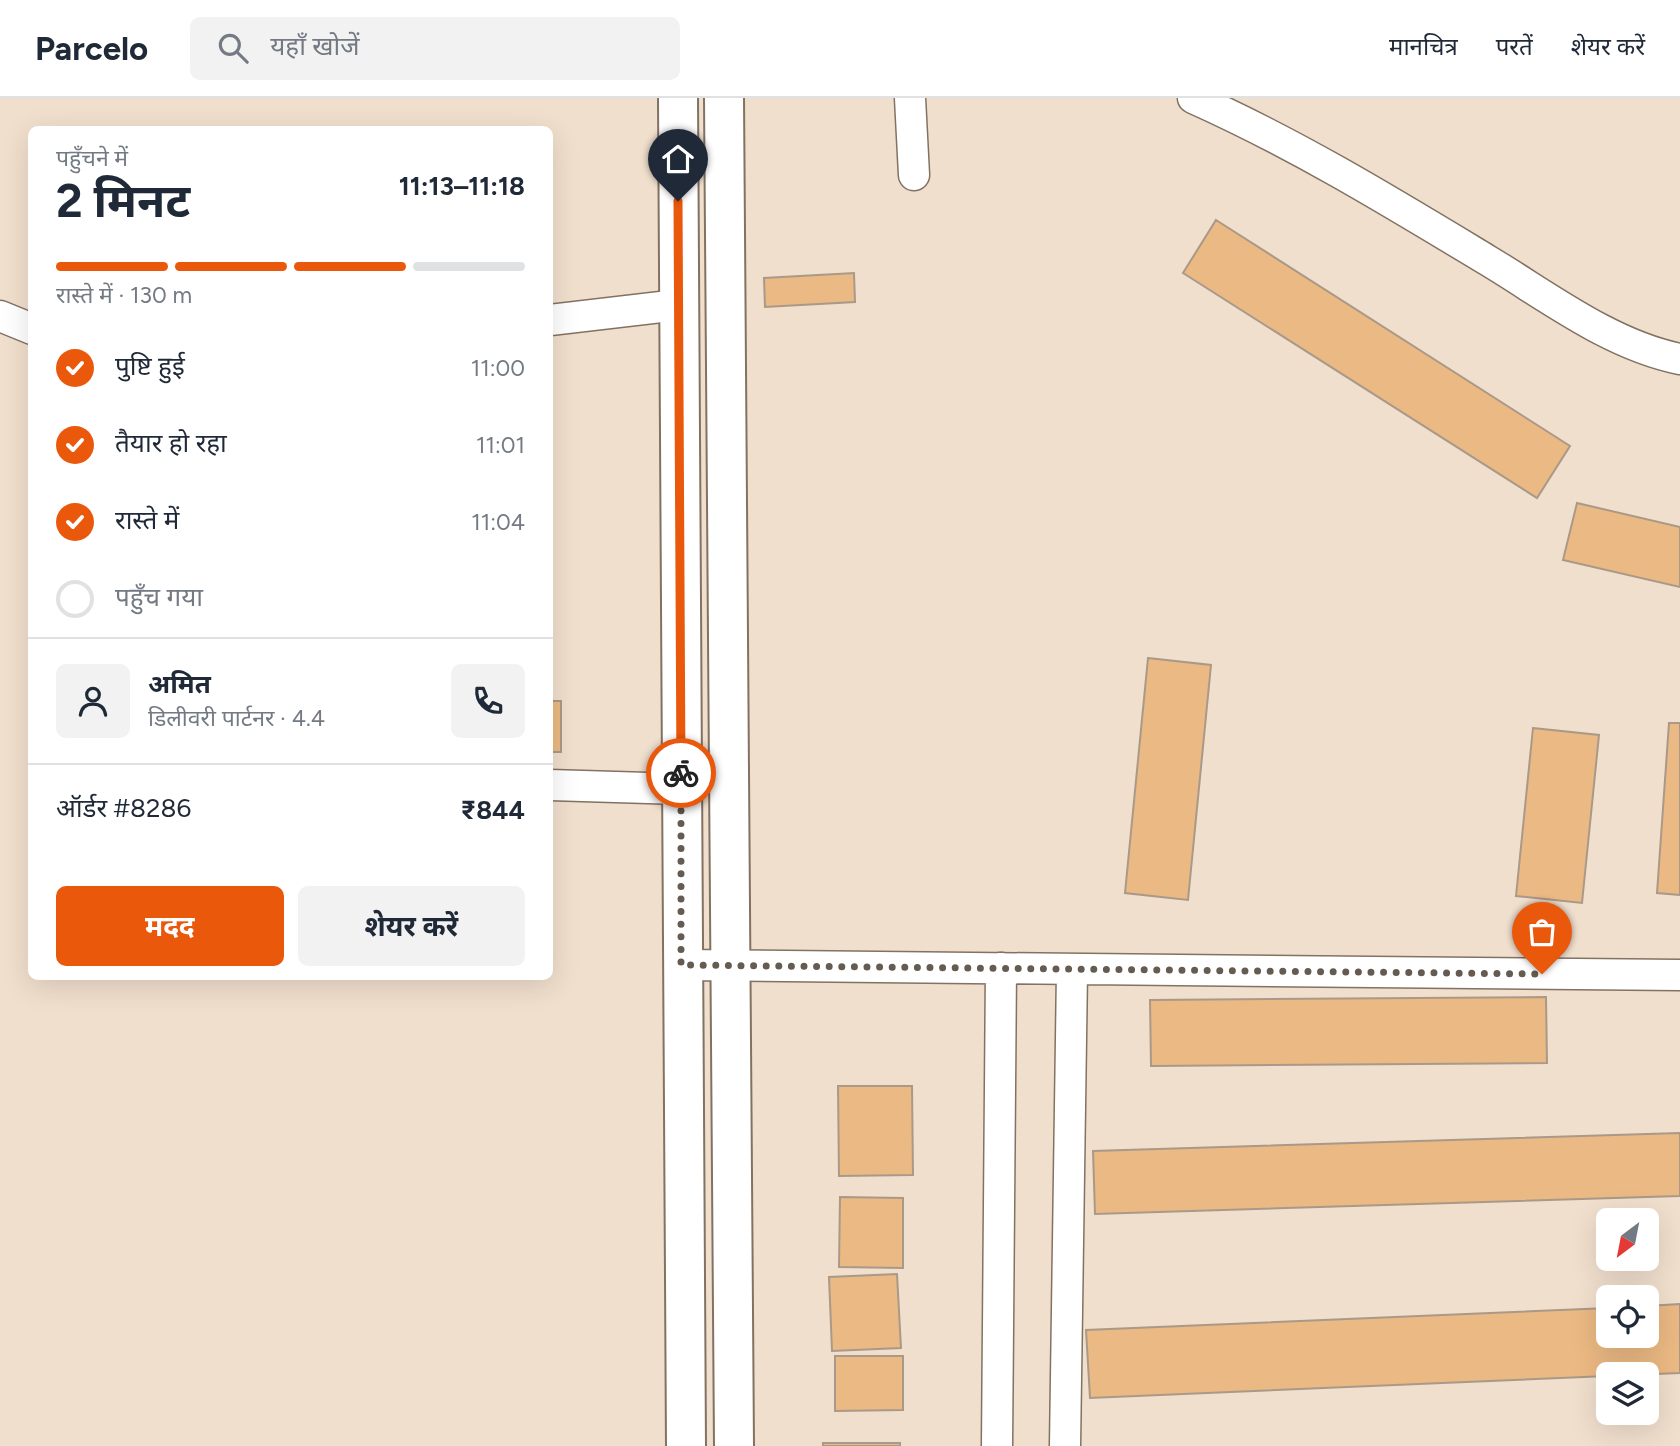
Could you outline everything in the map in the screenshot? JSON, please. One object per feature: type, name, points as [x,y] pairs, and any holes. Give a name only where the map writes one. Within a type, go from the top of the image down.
[{"type":"highway","points":[[678,98],[681,965],[686,1446]]},
{"type":"highway","points":[[724,98],[734,1446]]},
{"type":"lane","points":[[910,98],[914,175]]},
{"type":"lane","points":[[1193,98],[1331,166],[1597,326],[1645,349],[1680,359]]},
{"type":"lane","points":[[553,320],[678,305]]},
{"type":"lane","points":[[0,316],[28,327]]},
{"type":"lane","points":[[553,785],[681,789]]},
{"type":"lane","points":[[681,965],[1680,975]]},
{"type":"lane","points":[[996,1446],[1002,968]]},
{"type":"lane","points":[[1065,1446],[1072,971]]},
{"type":"building","points":[[1216,220],[1570,446],[1537,498],[1183,273]]},
{"type":"building","points":[[854,273],[855,302],[765,307],[764,278]]},
{"type":"building","points":[[1577,503],[1680,527],[1680,587],[1563,560]]},
{"type":"building","points":[[1148,658],[1211,665],[1188,900],[1125,893]]},
{"type":"building","points":[[553,701],[561,701],[561,752],[553,752]]},
{"type":"building","points":[[1669,723],[1680,723],[1680,895],[1657,893]]},
{"type":"building","points":[[1533,728],[1599,735],[1582,903],[1516,896]]},
{"type":"building","points":[[1546,997],[1547,1063],[1151,1066],[1150,1000]]},
{"type":"building","points":[[838,1086],[912,1086],[913,1175],[839,1176]]},
{"type":"building","points":[[1680,1133],[1680,1196],[1095,1214],[1093,1151]]},
{"type":"building","points":[[840,1197],[903,1198],[903,1268],[839,1267]]},
{"type":"building","points":[[897,1274],[901,1348],[832,1351],[829,1277]]},
{"type":"building","points":[[1680,1304],[1680,1373],[1659,1374],[1659,1362],[1596,1362],[1596,1377],[1090,1398],[1086,1330],[1596,1309],[1596,1348],[1659,1348],[1659,1305]]},
{"type":"building","points":[[835,1356],[903,1356],[903,1410],[835,1411]]},
{"type":"building","points":[[823,1443],[900,1443],[900,1446],[823,1446]]},
{"type":"way so far","points":[[681,773],[681,965],[1542,974]]},
{"type":"route","points":[[678,201],[681,773]]}]
